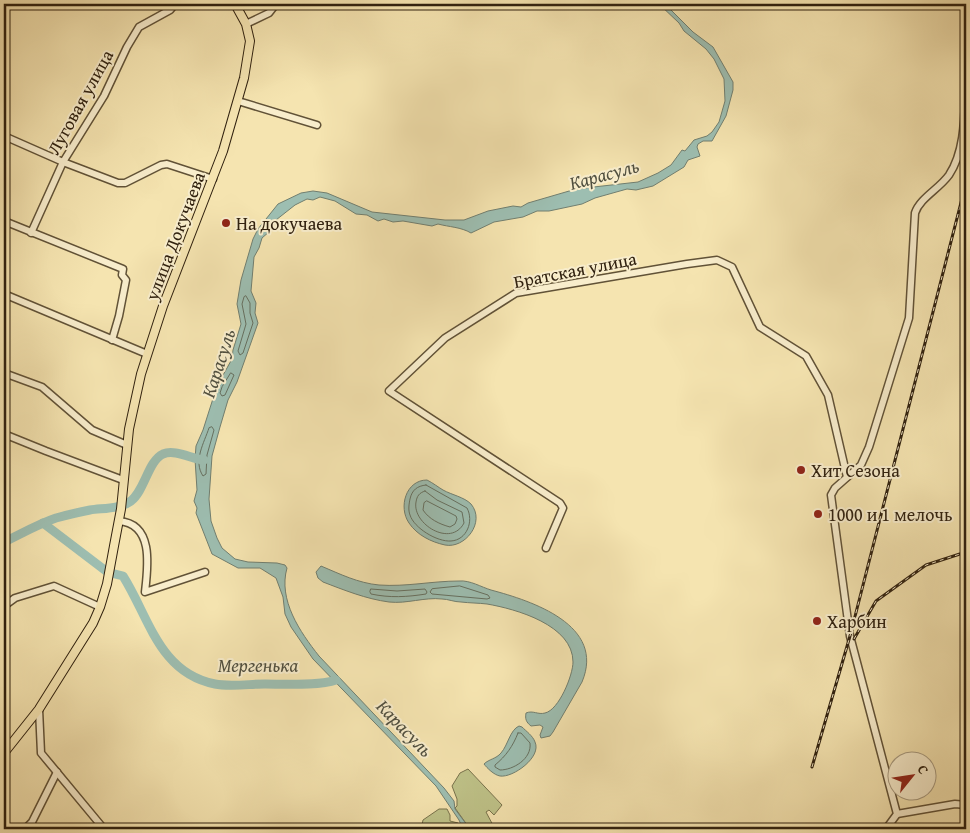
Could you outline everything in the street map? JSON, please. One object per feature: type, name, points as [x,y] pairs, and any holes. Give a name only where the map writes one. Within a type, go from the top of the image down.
[{"type":"main road","points":[[235,4],[246,24]]},
{"type":"main road","name":"улица Докучаева","points":[[4,753],[39,710],[93,623],[100,607],[107,584],[119,521],[127,445],[137,392],[163,306],[213,179],[238,101],[249,49],[249,33],[246,24]]},
{"type":"street","name":"Луговая улица","points":[[31,232],[63,162],[104,96],[139,27],[170,10],[175,4]]},
{"type":"street","points":[[246,24],[269,13],[276,4]]},
{"type":"street","points":[[897,814],[852,642],[831,498],[834,488],[862,465],[869,447],[910,318],[915,213],[917,206],[937,189],[956,163],[964,123],[966,76]]},
{"type":"street","points":[[238,101],[317,125]]},
{"type":"street","points":[[4,136],[63,162],[118,183],[125,183],[161,165],[167,164],[213,179]]},
{"type":"street","points":[[4,221],[123,269],[125,284],[112,340]]},
{"type":"street","name":"Братская улица","points":[[546,548],[563,508],[560,503],[389,391],[445,338],[516,293],[717,260],[732,267],[760,328],[806,356],[828,395],[847,477]]},
{"type":"street","points":[[4,294],[147,354]]},
{"type":"street","points":[[4,373],[42,387],[92,430],[127,445]]},
{"type":"street","points":[[4,434],[124,480]]},
{"type":"street","points":[[119,521],[127,521],[134,525],[145,540],[146,592],[205,572]]},
{"type":"street","points":[[4,606],[15,598],[54,586],[100,607]]},
{"type":"street","points":[[39,710],[42,753],[104,829]]},
{"type":"street","points":[[25,829],[32,822],[57,772]]},
{"type":"street","points":[[886,829],[897,814],[955,804],[966,805]]},
{"type":"green space","points":[[468,769],[502,805],[494,815],[489,810],[486,812],[495,829],[470,829],[455,808],[457,806],[457,799],[452,786],[460,773]]},
{"type":"green space","points":[[439,809],[447,809],[450,821],[458,823],[463,829],[421,829],[423,820]]},
{"type":"water","points":[[659,4],[665,4],[693,32],[713,47],[733,82],[733,90],[726,116],[712,141],[703,141],[698,144],[700,156],[688,160],[684,167],[653,186],[636,190],[627,189],[595,198],[582,204],[549,211],[537,211],[523,217],[494,222],[471,233],[459,228],[438,224],[432,226],[403,221],[393,222],[384,219],[378,221],[367,215],[356,214],[335,201],[320,197],[313,200],[307,199],[295,205],[276,220],[270,231],[262,238],[254,257],[251,291],[256,303],[255,313],[258,323],[237,382],[228,400],[212,456],[209,499],[211,521],[217,538],[222,548],[235,559],[285,565],[287,568],[285,580],[288,604],[305,637],[319,656],[444,788],[454,801],[455,809],[470,829],[463,829],[436,786],[313,659],[291,627],[285,614],[283,597],[276,578],[260,568],[238,568],[212,554],[196,513],[197,508],[194,501],[197,490],[196,446],[217,386],[232,359],[241,324],[237,304],[241,280],[253,239],[258,229],[278,204],[301,193],[313,191],[327,193],[372,212],[445,220],[464,220],[488,211],[513,206],[521,207],[528,203],[576,189],[638,182],[671,165],[682,150],[685,151],[694,140],[707,136],[712,132],[719,122],[725,101],[724,79],[714,59],[706,49],[684,31],[679,23]]},
{"type":"water","points":[[427,480],[468,502],[475,511],[475,526],[466,539],[460,543],[445,545],[435,542],[420,534],[409,523],[404,510],[406,496],[414,484]]},
{"type":"water","points":[[321,566],[356,580],[379,585],[463,581],[526,601],[544,609],[561,619],[575,631],[584,645],[587,662],[582,682],[553,732],[550,736],[541,738],[540,735],[543,727],[540,725],[531,726],[526,720],[526,713],[545,713],[555,706],[568,683],[573,662],[570,649],[564,638],[553,629],[527,615],[487,604],[444,599],[389,602],[372,599],[323,582],[318,578],[316,572]]},
{"type":"water","points":[[519,726],[534,740],[536,748],[534,754],[519,770],[506,776],[500,776],[484,764],[501,753],[513,731]]},
{"type":"waterway","name":"Мергенька","points":[[4,542],[56,518],[127,504],[136,496],[150,469],[163,454],[178,453],[204,460]]},
{"type":"waterway","name":"Мергенька","points":[[43,523],[106,571]]},
{"type":"waterway","name":"Мергенька","points":[[115,574],[123,576],[168,656],[196,678],[215,684],[227,685],[311,684],[336,680]]},
{"type":"railway","points":[[812,767],[850,636],[966,183]]},
{"type":"railway","points":[[854,639],[876,601],[926,565],[966,552]]},
{"type":"place","name":"На докучаева","points":[[226,223]]},
{"type":"place","name":"Хит Сезона","points":[[801,470]]},
{"type":"place","name":"1000 и 1 мелочь","points":[[818,514]]},
{"type":"place","name":"Харбин","points":[[817,621]]},
{"type":"water label","name":"Карасуль","points":[[604,174]]},
{"type":"water label","name":"Карасуль","points":[[218,363]]},
{"type":"water label","name":"Карасуль","points":[[405,728]]}]
